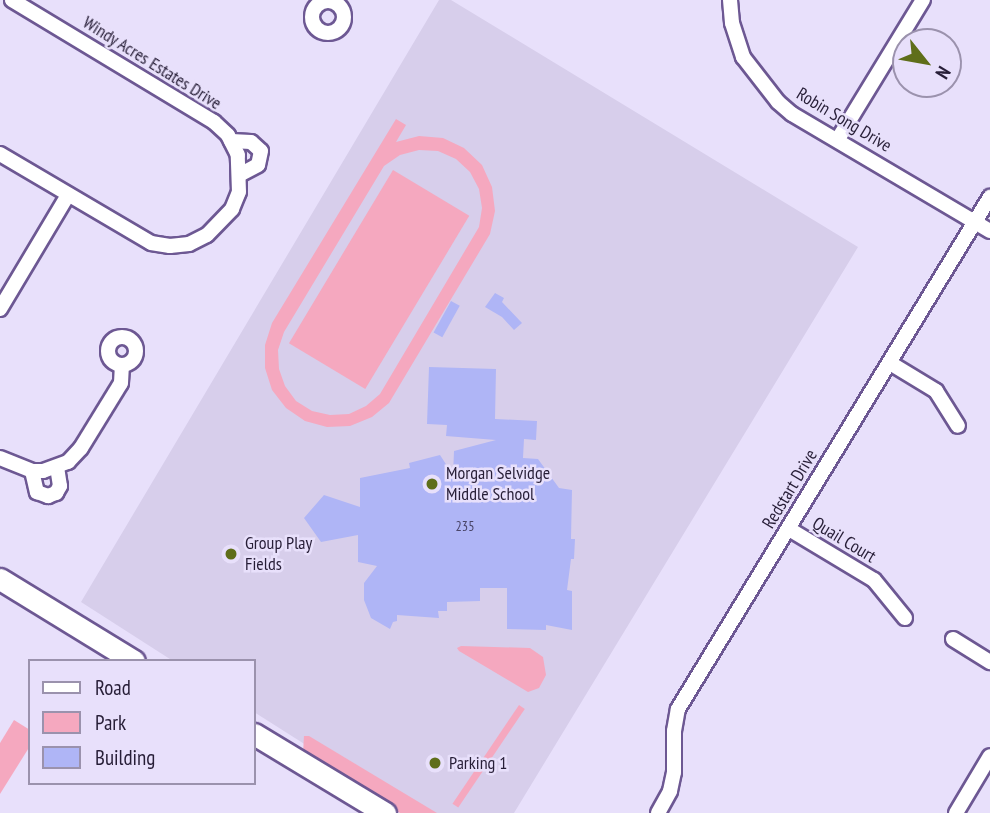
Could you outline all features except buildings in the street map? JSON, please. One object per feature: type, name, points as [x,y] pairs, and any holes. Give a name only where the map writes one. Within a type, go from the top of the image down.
[{"type":"main road","points":[[0,579],[131,659]]},
{"type":"main road","points":[[256,735],[385,813]]},
{"type":"street","name":"Windy Acres Estates Drive","points":[[12,0],[214,122],[231,141],[251,142],[261,151],[258,165],[239,175]]},
{"type":"street","points":[[300,0],[314,8]]},
{"type":"street","name":"Robin Song Drive","points":[[730,0],[734,31],[751,71],[792,114],[990,232]]},
{"type":"street","points":[[838,139],[923,0]]},
{"type":"street","points":[[0,154],[151,243],[180,245],[207,235],[221,224],[232,209],[239,192],[239,175],[237,155],[231,141]]},
{"type":"street","points":[[0,309],[68,195]]},
{"type":"street","name":"Redstart Drive","points":[[658,813],[670,791],[674,772],[674,731],[678,709],[990,197]]},
{"type":"street","points":[[890,363],[936,391],[958,426]]},
{"type":"street","points":[[0,458],[32,471],[57,467],[68,462],[81,448],[121,383],[122,366]]},
{"type":"street","points":[[32,471],[37,492],[48,496],[56,493],[60,486],[57,467]]},
{"type":"street","name":"Quail Court","points":[[789,529],[874,580],[905,618]]},
{"type":"street","points":[[953,639],[990,662]]},
{"type":"street","points":[[956,813],[990,756]]},
{"type":"shaded area","name":"Morgan Selvidge Middle School","points":[[439,0],[451,0],[858,247],[514,813],[413,813],[256,713],[256,659],[170,659],[81,602]]},
{"type":"green space","points":[[396,119],[406,125],[396,142],[419,136],[443,138],[464,148],[482,165],[492,187],[495,211],[490,234],[389,403],[372,417],[350,426],[327,427],[305,421],[286,408],[272,390],[265,368],[265,345],[272,323]],"holes":[[[419,150],[438,151],[456,159],[470,172],[479,189],[482,208],[479,227],[380,394],[366,406],[349,414],[330,415],[312,411],[296,401],[285,386],[279,369],[278,350],[284,332],[384,166],[400,155]]]},
{"type":"green space","points":[[393,170],[469,216],[365,389],[289,343]]},
{"type":"green space","points":[[457,648],[530,648],[543,657],[546,675],[539,688],[528,692],[459,651]]},
{"type":"green space","points":[[519,705],[525,709],[458,808],[452,804]]},
{"type":"green space","points":[[14,720],[28,729],[28,749],[0,794],[0,743]]},
{"type":"green space","points":[[304,736],[309,736],[437,813],[400,813],[311,760],[303,753]]},
{"type":"place","name":"Morgan Selvidge Middle School","points":[[432,484]]},
{"type":"place","name":"Group Play Fields","points":[[231,554]]},
{"type":"place","name":"Parking 1","points":[[435,763]]}]
